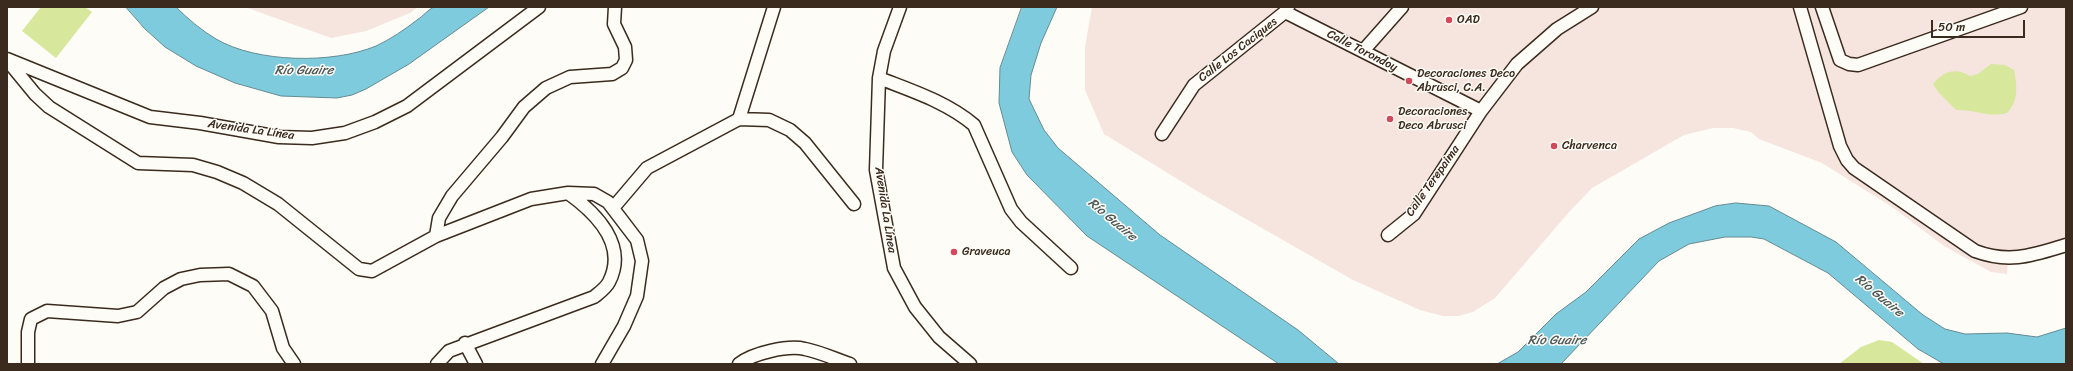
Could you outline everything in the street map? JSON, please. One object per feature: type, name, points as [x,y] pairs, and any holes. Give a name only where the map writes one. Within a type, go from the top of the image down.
[{"type":"street","name":"Avenida La Línea","points":[[7,60],[150,117],[200,123],[279,137],[312,138],[345,133],[375,122],[407,106],[539,7]]},
{"type":"street","points":[[436,236],[439,218],[452,196],[502,137],[524,107],[546,88],[570,77],[612,74],[622,68],[626,60],[625,47],[614,24],[614,7]]},
{"type":"street","points":[[739,119],[774,7]]},
{"type":"street","name":"Avenida La Línea","points":[[900,7],[884,51],[879,78],[876,170],[894,268],[915,308],[939,337],[970,364]]},
{"type":"street","points":[[1363,51],[1402,7]]},
{"type":"street","name":"Calle Terepaima","points":[[1388,235],[1414,214],[1481,111],[1517,64],[1557,29],[1592,7]]},
{"type":"street","points":[[1800,7],[1840,146],[1847,160],[1854,168],[1975,251],[1990,256],[2013,258],[2028,257],[2066,245]]},
{"type":"street","points":[[1822,7],[1840,60],[1849,64],[1858,65],[2021,7]]},
{"type":"street","name":"Calle Torondoy","points":[[1287,10],[1363,51],[1481,111]]},
{"type":"street","name":"Calle Los Caciques","points":[[1162,134],[1194,85],[1287,10]]},
{"type":"street","points":[[7,60],[35,94],[49,107],[138,163],[193,165],[217,172],[243,183],[278,204],[360,269],[372,270],[436,236],[531,199],[568,193],[594,194],[608,202],[637,240],[642,261],[637,296],[624,326],[602,364]]},
{"type":"street","points":[[879,78],[933,100],[963,116],[974,125],[1012,209],[1021,222],[1072,268]]},
{"type":"street","points":[[613,208],[646,168],[739,119],[769,120],[790,130],[805,143],[854,204]]},
{"type":"street","points":[[436,364],[449,351],[465,344],[594,297],[609,283],[615,266],[613,242],[588,207],[568,193]]},
{"type":"street","points":[[28,364],[28,332],[31,319],[47,311],[118,316],[137,312],[164,288],[181,279],[200,275],[229,274],[252,286],[272,311],[283,348],[294,364]]},
{"type":"street","points":[[465,344],[476,364]]},
{"type":"street","points":[[739,364],[744,360],[774,350],[804,348],[850,364]]},
{"type":"shaded area","points":[[245,7],[418,7],[410,13],[366,31],[331,38]]},
{"type":"shaded area","points":[[1092,7],[2066,7],[2066,244],[2008,261],[2007,274],[1991,272],[1944,246],[1892,207],[1822,163],[1759,139],[1751,132],[1733,128],[1713,128],[1684,135],[1592,188],[1570,211],[1495,298],[1473,312],[1458,316],[1443,316],[1420,310],[1353,280],[1197,191],[1104,134],[1085,90],[1085,47]]},
{"type":"green space","points":[[41,7],[85,7],[92,12],[56,58],[22,31]]},
{"type":"green space","points":[[1991,64],[2005,65],[2014,70],[2016,92],[2014,103],[2007,113],[1988,114],[1956,110],[1939,93],[1933,84],[1945,73],[1955,71],[1965,73],[1970,76],[1978,74]]},
{"type":"green space","points":[[1879,340],[1892,342],[1924,364],[1839,364],[1861,347]]},
{"type":"water","name":"Río Guaire","points":[[126,7],[176,7],[205,32],[233,47],[252,53],[273,57],[317,58],[339,56],[376,46],[402,31],[434,7],[489,7],[409,64],[366,89],[352,95],[337,98],[281,96],[235,83],[196,66],[165,47],[145,29]]},
{"type":"water","name":"Río Guaire","points":[[1022,7],[1057,7],[1041,43],[1031,75],[1029,99],[1044,130],[1058,148],[1160,235],[1298,330],[1339,364],[1279,364],[1087,236],[1027,175],[1012,152],[999,103],[1000,68]]},
{"type":"water","name":"Río Guaire","points":[[1736,203],[1769,206],[1836,242],[1923,315],[1945,329],[1965,334],[2007,333],[2037,337],[2066,328],[2066,364],[1944,364],[1918,349],[1828,273],[1764,239],[1751,237],[1725,237],[1689,244],[1659,261],[1561,364],[1497,364],[1518,352],[1556,314],[1586,292],[1639,239],[1669,223],[1715,206]]},
{"type":"place","name":"OAD","points":[[1449,20]]},
{"type":"place","name":"Decoraciones Deco Abrusci, C.A.","points":[[1409,81]]},
{"type":"place","name":"Decoraciones Deco Abrusci","points":[[1390,119]]},
{"type":"place","name":"Charvenca","points":[[1554,146]]},
{"type":"place","name":"Graveuca","points":[[954,252]]}]
